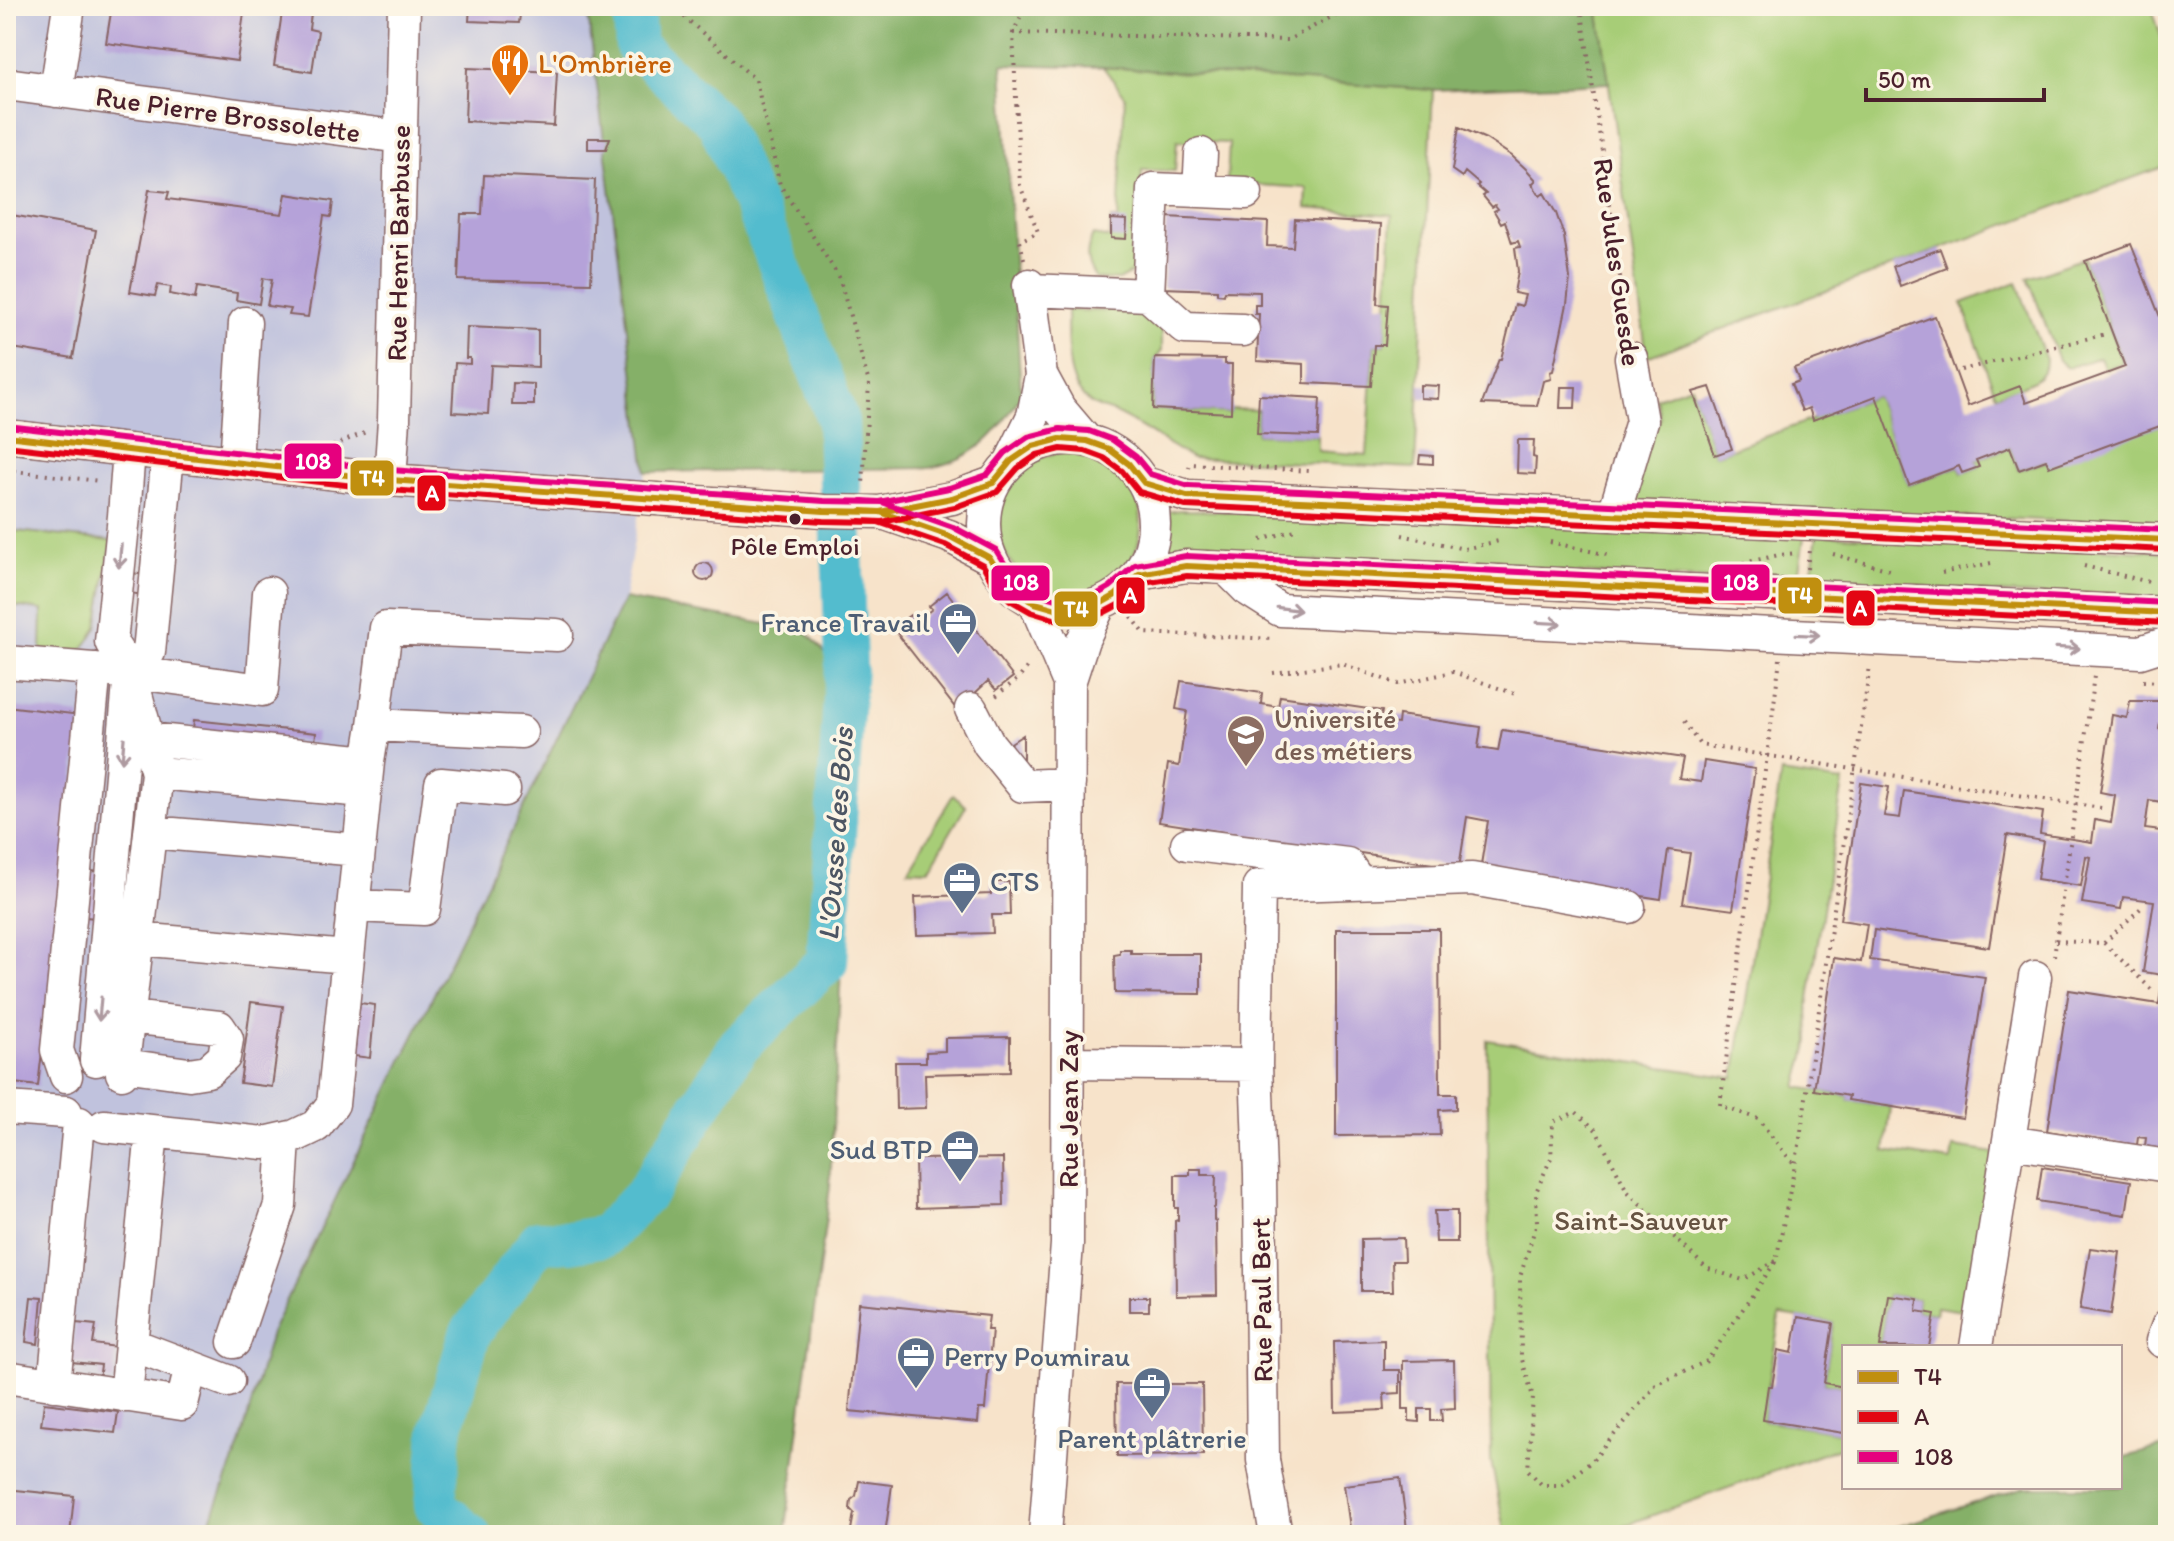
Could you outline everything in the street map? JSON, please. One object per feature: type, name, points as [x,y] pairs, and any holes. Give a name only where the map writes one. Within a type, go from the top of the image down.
[{"type":"street","name":"Rue Pierre Brossolette","points":[[56,91],[69,6]]},
{"type":"street","name":"Rue Henri Barbusse","points":[[390,480],[404,6]]},
{"type":"street","name":"Rue Pierre Brossolette","points":[[6,84],[401,137]]},
{"type":"street","points":[[1199,191],[1201,154]]},
{"type":"street","points":[[1148,295],[1153,189],[1246,193]]},
{"type":"street","points":[[6,436],[390,480],[824,511],[870,511],[952,498],[1002,472],[1033,446],[1060,439],[1087,441],[1109,449],[1129,464],[1144,483],[1152,506],[1154,529],[1149,553],[1139,574],[1116,595],[1100,604],[1078,609],[1056,609],[1035,603],[1016,592],[1001,577],[990,558],[983,533],[985,507],[1002,472],[1033,416],[1041,375],[1030,287],[1148,295],[1185,328],[1243,330]]},
{"type":"street","points":[[236,462],[245,323]]},
{"type":"street","name":"Rue Jules Guesde","points":[[1614,514],[1642,421],[1631,358]]},
{"type":"street","points":[[1041,375],[1059,408],[1087,441]]},
{"type":"street","points":[[114,1066],[129,1017],[157,773],[130,672],[111,642],[129,450]]},
{"type":"street","points":[[129,1017],[219,1027],[227,1039],[224,1057],[208,1071],[189,1074],[114,1066],[81,1062],[66,1076],[61,1101],[83,1121],[114,1121],[127,1105],[129,1094],[127,1083],[114,1066],[130,672],[149,652],[168,455]]},
{"type":"street","points":[[1144,483],[1187,496],[2168,540]]},
{"type":"street","points":[[870,511],[949,536],[990,558]]},
{"type":"street","points":[[124,516],[161,520]]},
{"type":"street","points":[[1139,574],[1186,566],[1938,587],[2168,613]]},
{"type":"street","points":[[1226,568],[1247,589],[1280,610],[2140,652],[2168,643]]},
{"type":"street","points":[[1938,587],[1975,643]]},
{"type":"street","points":[[6,662],[130,672],[262,690],[269,593]]},
{"type":"street","name":"Rue Jean Zay","points":[[1035,603],[1069,683]]},
{"type":"street","name":"Rue Jean Zay","points":[[1045,1535],[1067,1244],[1069,683],[1083,640],[1100,604]]},
{"type":"street","points":[[6,1108],[152,1132],[253,1143],[284,1139],[316,1126],[333,1104],[366,776],[386,628],[557,635]]},
{"type":"street","points":[[66,1076],[57,1050],[95,669]]},
{"type":"street","points":[[979,706],[989,744],[1023,786],[1069,784]]},
{"type":"street","points":[[374,725],[521,732]]},
{"type":"street","points":[[148,739],[366,776]]},
{"type":"street","points":[[157,773],[366,776]]},
{"type":"street","points":[[353,906],[424,909],[441,784],[504,790]]},
{"type":"street","points":[[150,832],[359,850]]},
{"type":"street","points":[[1187,844],[1347,864],[1360,882],[1472,879],[1629,907]]},
{"type":"street","name":"Rue Paul Bert","points":[[1276,1535],[1263,1460],[1256,1065],[1259,886],[1360,882]]},
{"type":"street","points":[[137,939],[348,957]]},
{"type":"street","points":[[1976,1345],[2009,1142],[2044,967]]},
{"type":"street","points":[[1069,1063],[1256,1065]]},
{"type":"street","points":[[54,1385],[83,1121]]},
{"type":"street","points":[[126,1396],[152,1132]]},
{"type":"street","points":[[234,1342],[280,1205],[284,1139]]},
{"type":"street","points":[[2009,1142],[2168,1166]]},
{"type":"street","points":[[131,1344],[228,1381]]},
{"type":"street","points":[[6,1377],[182,1404],[191,1367]]},
{"type":"path","points":[[672,6],[756,80],[780,185],[839,277],[869,383],[870,511]]},
{"type":"path","points":[[1026,6],[1013,33],[1020,185],[1038,232],[1020,241],[1030,287]]},
{"type":"path","points":[[1013,33],[1288,40],[1352,6]]},
{"type":"path","name":"Rue Jules Guesde","points":[[1581,6],[1631,358]]},
{"type":"path","points":[[1961,370],[2106,334]]},
{"type":"path","points":[[6,470],[126,484]]},
{"type":"path","points":[[1248,540],[1263,540],[1305,527]]},
{"type":"path","points":[[1397,534],[1464,549],[1505,539]]},
{"type":"path","points":[[1540,540],[1623,559]]},
{"type":"path","points":[[1740,564],[1779,555],[1816,552]]},
{"type":"path","points":[[1825,552],[1894,571]]},
{"type":"path","points":[[1938,587],[2003,561]]},
{"type":"path","points":[[2079,565],[2156,584]]},
{"type":"path","points":[[979,706],[1020,677],[1042,648],[1052,643]]},
{"type":"path","points":[[2044,967],[2056,941],[2098,650]]},
{"type":"path","points":[[1273,673],[1342,664],[1398,684],[1453,672],[1518,695]]},
{"type":"path","points":[[1779,664],[1720,1105],[1758,1119],[1795,1166]]},
{"type":"path","points":[[1776,1261],[1743,1280],[1706,1268],[1627,1191],[1596,1130],[1576,1112],[1553,1122],[1551,1158],[1536,1192],[1537,1222],[1520,1277],[1521,1356],[1533,1397],[1528,1470],[1542,1485],[1562,1485],[1593,1460],[1656,1385],[1707,1361],[1776,1261],[1795,1166],[1870,668]]},
{"type":"path","points":[[1684,722],[1700,745],[2107,809]]},
{"type":"path","points":[[2104,943],[2143,906]]},
{"type":"path","points":[[2056,941],[2104,943],[2155,993]]},
{"type":"shaded area","points":[[6,6],[587,6],[646,472],[624,599],[271,1333],[239,1448],[205,1535],[6,1535]]},
{"type":"green space","points":[[587,6],[1598,6],[1609,83],[1433,90],[1103,67],[1002,64],[1021,395],[1004,422],[973,451],[929,468],[646,472]]},
{"type":"green space","points":[[1598,6],[2151,6],[2168,57],[2168,165],[1647,357]]},
{"type":"green space","points":[[1103,67],[1433,90],[1415,468],[1192,458],[1113,412],[1092,404],[1083,396],[1076,386],[1069,361],[1067,310],[1105,311],[1106,306],[1147,307],[1162,320],[1162,351],[1155,359],[1153,409],[1230,413],[1231,409],[1258,410],[1257,434],[1318,436],[1318,451],[1367,455],[1374,345],[1385,345],[1392,215],[1306,208],[1307,188],[1227,183],[1229,143],[1177,141],[1175,171],[1142,170],[1135,271],[1118,280],[1096,279],[1088,263],[1093,235],[1110,238],[1111,219],[1118,219],[1125,96]]},
{"type":"green space","points":[[2084,258],[2123,363],[2105,369],[2100,357],[2070,367],[2059,360],[2028,278]]},
{"type":"green space","points":[[2017,282],[2046,360],[2045,368],[2028,384],[1996,395],[1962,303]]},
{"type":"green space","points":[[1691,386],[1715,455],[1876,396],[1909,485],[1959,466],[1962,473],[1979,467],[1976,460],[2010,447],[2019,470],[2168,423],[2168,525],[1641,504],[1634,492],[1632,477],[1660,418],[1656,398]]},
{"type":"green space","points":[[1070,452],[1097,458],[1120,473],[1135,496],[1141,523],[1135,550],[1120,573],[1097,588],[1070,594],[1043,588],[1020,573],[1005,550],[999,523],[1005,496],[1020,473],[1043,458]]},
{"type":"green space","points":[[1181,510],[1805,531],[1797,583],[1168,555],[1167,512]]},
{"type":"green space","points":[[6,530],[112,541],[97,627],[84,647],[73,654],[41,651],[42,610],[13,606],[9,648],[6,648]]},
{"type":"green space","points":[[1817,535],[2168,552],[2168,601],[1810,584]]},
{"type":"green space","points":[[624,599],[806,631],[827,655],[853,733],[830,1186],[785,1535],[205,1535],[239,1448],[271,1333]]},
{"type":"green space","name":"Saint-Sauveur","points":[[1781,773],[1843,782],[1808,1005],[1809,1041],[1797,1087],[1891,1107],[1885,1151],[1951,1161],[1953,1147],[1995,1153],[1970,1312],[1936,1307],[1935,1314],[1917,1311],[1918,1299],[1888,1295],[1880,1345],[1842,1345],[1842,1387],[1824,1383],[1833,1323],[1780,1315],[1763,1420],[1842,1433],[1842,1447],[1598,1535],[1506,1535],[1491,1461],[1487,1040],[1734,1078]]},
{"type":"green space","points":[[953,795],[966,806],[928,870],[908,869]]},
{"type":"green space","points":[[2168,1446],[2168,1535],[1871,1535],[2019,1489],[2122,1489],[2122,1458]]},
{"type":"building","points":[[112,6],[245,6],[237,61],[106,43]]},
{"type":"building","points":[[283,6],[312,6],[309,29],[318,31],[312,72],[274,66]]},
{"type":"building","points":[[470,6],[521,6],[519,23],[469,21]]},
{"type":"building","points":[[467,68],[557,72],[554,126],[465,121]]},
{"type":"building","points":[[1459,127],[1486,139],[1527,170],[1536,180],[1532,184],[1540,196],[1544,193],[1556,213],[1564,236],[1570,278],[1567,304],[1553,371],[1550,372],[1551,379],[1543,381],[1537,406],[1482,404],[1501,359],[1515,304],[1522,306],[1525,295],[1514,293],[1518,271],[1515,248],[1520,247],[1518,241],[1512,243],[1505,221],[1501,223],[1494,211],[1498,209],[1495,205],[1492,207],[1483,196],[1486,194],[1477,186],[1479,184],[1465,172],[1462,177],[1452,170]]},
{"type":"building","points":[[588,138],[610,138],[606,149],[588,149]]},
{"type":"building","points":[[484,175],[595,180],[591,283],[458,280],[461,214],[482,214]]},
{"type":"building","points":[[149,190],[169,192],[167,199],[282,214],[286,194],[333,201],[331,217],[324,216],[308,317],[289,315],[291,309],[267,306],[272,280],[263,278],[259,304],[236,300],[237,293],[197,287],[195,299],[170,294],[171,287],[158,285],[155,296],[130,292]]},
{"type":"building","points":[[6,214],[96,230],[73,358],[6,347]]},
{"type":"building","points":[[1166,217],[1268,222],[1267,246],[1293,247],[1295,219],[1381,224],[1377,304],[1388,305],[1385,345],[1374,345],[1371,386],[1304,383],[1304,364],[1257,361],[1259,314],[1255,314],[1255,305],[1260,305],[1260,292],[1225,291],[1224,295],[1217,294],[1217,290],[1163,288]]},
{"type":"building","points":[[1111,219],[1127,220],[1126,239],[1111,238]]},
{"type":"building","points":[[2131,244],[2168,337],[2168,423],[2049,467],[2046,460],[2019,470],[2010,447],[1976,460],[1979,467],[1962,473],[1959,466],[1909,485],[1876,396],[1813,420],[1809,408],[1802,411],[1791,384],[1799,381],[1794,368],[1935,316],[1968,406],[2020,386],[2026,403],[2125,367],[2085,261]]},
{"type":"building","points":[[1940,249],[1947,268],[1900,286],[1893,266]]},
{"type":"building","points":[[467,327],[538,330],[538,367],[491,365],[488,414],[452,412],[455,363],[470,364],[470,358],[466,358]]},
{"type":"building","points":[[1155,358],[1225,359],[1225,364],[1232,364],[1231,413],[1153,409]]},
{"type":"building","points":[[513,383],[534,384],[534,405],[512,405]]},
{"type":"building","points":[[1420,385],[1439,386],[1438,399],[1420,398]]},
{"type":"building","points":[[1561,387],[1576,387],[1575,408],[1560,408]]},
{"type":"building","points":[[1710,387],[1732,449],[1715,455],[1693,392]]},
{"type":"building","points":[[1259,395],[1320,398],[1318,436],[1257,434]]},
{"type":"building","points":[[1518,440],[1534,440],[1535,474],[1517,473]]},
{"type":"building","points":[[1420,455],[1433,456],[1433,464],[1419,463]]},
{"type":"building","points":[[704,563],[713,572],[704,581],[695,572]]},
{"type":"building","points":[[132,573],[147,575],[144,595],[129,593]]},
{"type":"building","points":[[947,592],[1013,677],[996,690],[988,681],[957,710],[893,628],[910,615],[916,622],[932,609],[929,606]]},
{"type":"building","points":[[1181,681],[1262,693],[1261,704],[1278,707],[1280,696],[1382,711],[1380,722],[1398,724],[1399,715],[1481,727],[1478,748],[1498,751],[1502,730],[1683,758],[1679,779],[1701,782],[1704,761],[1755,769],[1733,910],[1682,903],[1690,853],[1668,850],[1661,899],[1480,871],[1488,821],[1467,817],[1459,868],[1159,822],[1168,764],[1179,766],[1187,711],[1176,709]]},
{"type":"building","points":[[2130,701],[2163,701],[2159,729],[2168,733],[2168,803],[2149,800],[2145,829],[2168,832],[2168,1150],[2145,1146],[2146,1138],[2138,1137],[2137,1145],[2047,1131],[2069,990],[2159,1004],[2163,975],[2143,972],[2154,901],[2123,897],[2121,909],[2082,903],[2090,857],[2086,856],[2081,886],[2037,879],[2043,841],[2007,835],[1989,947],[1874,930],[1870,960],[1985,977],[1963,1118],[1848,1100],[1849,1096],[1814,1090],[1834,958],[1861,962],[1867,924],[1840,920],[1861,783],[1889,787],[1884,816],[1900,818],[1904,791],[2043,812],[2040,834],[2092,842],[2095,820],[2111,823],[2115,795],[2100,792],[2112,715],[2127,718]]},
{"type":"building","points":[[6,706],[81,715],[38,1086],[6,1082]]},
{"type":"building","points":[[194,720],[316,733],[315,742],[193,729]]},
{"type":"building","points":[[1023,735],[1023,761],[1006,746]]},
{"type":"building","points":[[91,871],[130,875],[125,921],[86,917]]},
{"type":"building","points":[[991,882],[1009,882],[1010,915],[992,915],[993,933],[917,935],[915,897],[991,894]]},
{"type":"building","points":[[1336,929],[1439,929],[1440,1094],[1456,1094],[1456,1109],[1439,1110],[1440,1135],[1336,1136]]},
{"type":"building","points":[[1120,950],[1131,950],[1131,954],[1201,954],[1201,994],[1115,993],[1114,955],[1120,954]]},
{"type":"building","points":[[251,1002],[283,1006],[272,1087],[240,1083]]},
{"type":"building","points":[[360,1003],[375,1005],[370,1058],[354,1056]]},
{"type":"building","points":[[1010,1037],[1010,1072],[925,1074],[926,1108],[896,1109],[895,1062],[926,1062],[926,1052],[945,1051],[945,1038]]},
{"type":"building","points":[[1003,1158],[1004,1205],[916,1208],[915,1159]]},
{"type":"building","points":[[2042,1167],[2131,1181],[2126,1215],[2037,1201]]},
{"type":"building","points":[[1190,1169],[1201,1169],[1201,1175],[1216,1175],[1217,1295],[1176,1296],[1175,1221],[1178,1220],[1178,1208],[1175,1208],[1175,1175],[1190,1175]]},
{"type":"building","points":[[1434,1211],[1457,1211],[1457,1242],[1436,1242]]},
{"type":"building","points":[[1403,1238],[1404,1261],[1392,1261],[1393,1291],[1361,1291],[1361,1239]]},
{"type":"building","points":[[2090,1248],[2120,1252],[2111,1314],[2080,1309]]},
{"type":"building","points":[[1888,1295],[1918,1299],[1917,1311],[1935,1314],[1929,1345],[1880,1345]]},
{"type":"building","points":[[31,1297],[42,1298],[38,1344],[26,1342]]},
{"type":"building","points":[[1129,1297],[1149,1297],[1149,1311],[1129,1311]]},
{"type":"building","points":[[859,1303],[989,1316],[987,1330],[992,1330],[985,1409],[979,1409],[978,1423],[849,1411]]},
{"type":"building","points":[[1798,1317],[1833,1323],[1824,1383],[1842,1387],[1842,1433],[1763,1420],[1778,1350],[1792,1353]]},
{"type":"building","points":[[76,1323],[96,1325],[93,1344],[117,1347],[113,1381],[99,1379],[101,1365],[72,1362]]},
{"type":"building","points":[[1384,1340],[1384,1370],[1400,1370],[1400,1393],[1384,1394],[1385,1410],[1335,1412],[1334,1342]]},
{"type":"building","points":[[1454,1360],[1455,1408],[1441,1409],[1442,1421],[1431,1421],[1431,1409],[1419,1409],[1419,1422],[1409,1421],[1409,1409],[1403,1409],[1403,1361]]},
{"type":"building","points":[[1116,1384],[1202,1384],[1203,1455],[1117,1456]]},
{"type":"building","points":[[44,1403],[118,1412],[115,1433],[41,1425]]},
{"type":"building","points":[[1400,1478],[1407,1529],[1395,1531],[1395,1535],[1351,1535],[1344,1485]]},
{"type":"building","points":[[859,1481],[892,1485],[885,1534],[846,1535],[847,1530],[851,1530],[854,1513],[850,1509],[851,1500],[856,1496]]},
{"type":"building","points":[[6,1489],[74,1496],[70,1535],[6,1535]]},
{"type":"waterway","name":"L'Ousse des Bois","points":[[470,1535],[435,1505],[441,1432],[470,1334],[539,1241],[570,1242],[605,1236],[646,1193],[737,1048],[827,962],[846,666],[838,421],[770,241],[718,123],[636,46],[633,6]]},
{"type":"transit line","name":"108","points":[[7,426],[391,470],[824,501],[882,502],[953,527],[996,550],[1009,571],[1022,584],[1039,594],[1057,599],[1096,595],[1135,565],[1186,556],[2168,603]]},
{"type":"transit line","name":"108","points":[[862,501],[879,502],[949,488],[987,475],[1005,453],[1028,437],[1060,429],[1089,431],[1113,440],[1136,457],[1150,474],[1189,486],[2168,530]]},
{"type":"transit line","name":"T4","points":[[6,436],[390,480],[824,511],[880,512],[949,536],[990,558],[1001,577],[1016,592],[1035,603],[1056,609],[1078,609],[1100,604],[1116,595],[1139,574],[1186,566],[2168,613]]},
{"type":"transit line","name":"T4","points":[[861,511],[880,512],[952,498],[993,483],[1011,461],[1033,446],[1060,439],[1087,441],[1109,449],[1129,464],[1144,483],[1187,496],[2168,540]]},
{"type":"transit line","name":"A","points":[[6,446],[389,490],[823,521],[878,522],[945,545],[983,565],[993,583],[1010,600],[1031,612],[1054,619],[1079,619],[1103,613],[1122,603],[1144,583],[1187,576],[2168,623]]},
{"type":"transit line","name":"A","points":[[860,521],[882,522],[955,507],[997,492],[1018,468],[1037,455],[1061,449],[1085,451],[1104,458],[1122,471],[1139,492],[1186,506],[2168,550]]},
{"type":"place","name":"L'Ombrière","points":[[510,97]]},
{"type":"place","name":"Pôle Emploi","points":[[795,519]]},
{"type":"place","name":"France Travail","points":[[958,656]]},
{"type":"place","name":"Université des métiers","points":[[1246,768]]},
{"type":"place","name":"CTS","points":[[962,915]]},
{"type":"place","name":"Sud BTP","points":[[960,1183]]},
{"type":"place","name":"Perry Poumirau","points":[[916,1390]]},
{"type":"place","name":"Parent plâtrerie","points":[[1152,1420]]}]
